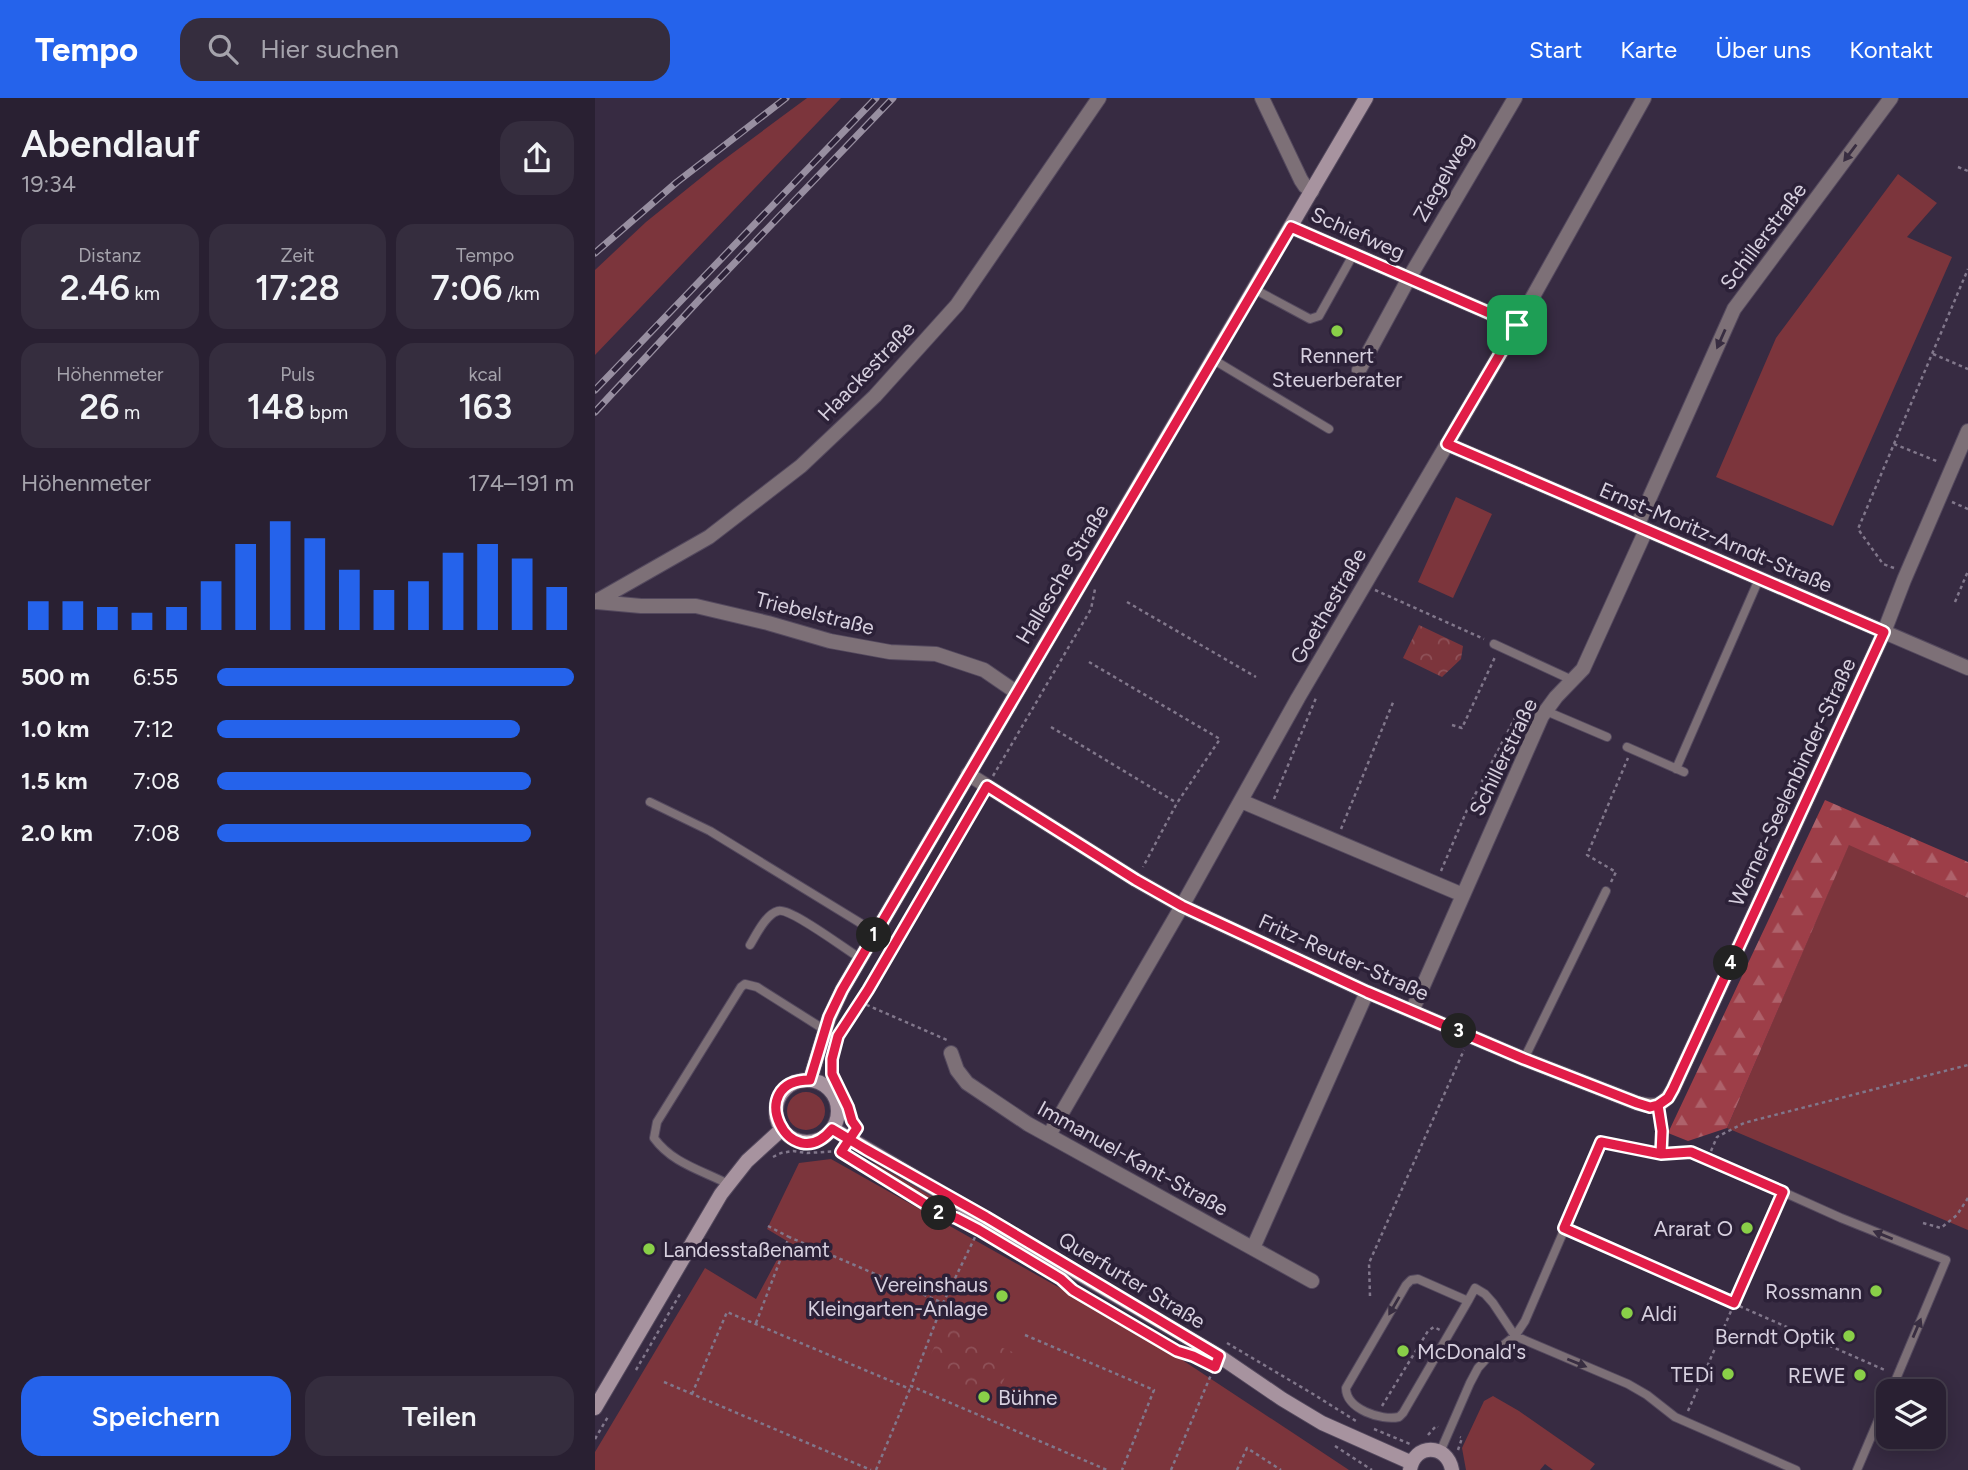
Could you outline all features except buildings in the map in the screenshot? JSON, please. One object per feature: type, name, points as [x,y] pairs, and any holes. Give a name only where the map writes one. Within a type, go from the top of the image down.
[{"type":"main road","name":"Hallesche Straße","points":[[810,1080],[832,1033],[842,990],[860,958],[1366,98]]},
{"type":"main road","points":[[810,1080],[824,1085],[833,1095],[838,1108],[832,1129],[823,1138],[811,1142],[796,1140],[782,1129],[776,1112],[780,1095],[793,1083],[810,1080]]},
{"type":"main road","points":[[595,1408],[728,1184],[747,1161],[782,1129]]},
{"type":"main road","name":"Querfurter Straße","points":[[832,1129],[1219,1356],[1322,1423],[1411,1466]]},
{"type":"main road","points":[[1411,1466],[1418,1454],[1431,1449],[1456,1464]]},
{"type":"street","name":"Haackestraße","points":[[596,602],[709,537],[801,466],[875,396],[957,305],[1099,98]]},
{"type":"street","name":"Schiefweg","points":[[1262,98],[1301,180],[1312,191]]},
{"type":"street","name":"Ziegelweg","points":[[1409,278],[1515,98]]},
{"type":"street","name":"Goethestraße","points":[[1049,1135],[1182,906],[1298,698],[1517,325],[1644,98]]},
{"type":"street","name":"Schillerstraße","points":[[1412,1012],[1544,714],[1583,669],[1734,310],[1891,98]]},
{"type":"street","name":"Schiefweg","points":[[1291,227],[1517,325]]},
{"type":"street","name":"Schiefweg","points":[[1359,370],[1409,278]]},
{"type":"street","name":"Werner-Seelenbinder-Straße","points":[[1658,1105],[1668,1098],[1673,1089],[1884,632],[1968,431]]},
{"type":"street","name":"Ernst-Moritz-Arndt-Straße","points":[[1447,444],[1968,668]]},
{"type":"street","name":"Triebelstraße","points":[[596,602],[641,606],[696,606],[830,641],[890,652],[936,654],[984,670],[1016,692]]},
{"type":"street","name":"Fritz-Reuter-Straße","points":[[968,774],[1182,906],[1367,992],[1524,1059],[1637,1103],[1650,1107],[1658,1105]]},
{"type":"street","points":[[1241,801],[1463,895]]},
{"type":"street","points":[[1253,1248],[1367,992]]},
{"type":"street","name":"Immanuel-Kant-Straße","points":[[951,1053],[957,1070],[968,1083],[1028,1124],[1313,1281]]},
{"type":"lane","points":[[1254,289],[1310,319],[1319,316],[1353,255]]},
{"type":"lane","points":[[1214,360],[1329,429]]},
{"type":"lane","points":[[1629,748],[1680,770],[1759,579]]},
{"type":"lane","points":[[1497,645],[1572,680]]},
{"type":"lane","points":[[1544,714],[1607,737]]},
{"type":"lane","points":[[650,802],[710,831],[875,932]]},
{"type":"lane","points":[[1524,1059],[1606,891]]},
{"type":"lane","points":[[750,944],[775,911],[781,910],[809,924],[860,958]]},
{"type":"lane","points":[[728,1184],[685,1164],[663,1150],[655,1138],[657,1122],[741,987],[745,984],[757,987],[832,1033]]},
{"type":"lane","points":[[1658,1105],[1662,1131],[1661,1154]]},
{"type":"lane","points":[[1440,1452],[1478,1368],[1515,1336],[1525,1321],[1601,1142],[1661,1154],[1691,1152],[1946,1261],[1896,1379]]},
{"type":"lane","points":[[1468,1301],[1418,1279],[1411,1280],[1346,1388],[1350,1401],[1377,1417],[1399,1417],[1449,1335],[1468,1301],[1475,1288],[1493,1303],[1515,1336],[1628,1384],[1675,1417],[1796,1470]]},
{"type":"lane","points":[[1857,1470],[1876,1425]]},
{"type":"path","points":[[1958,167],[1968,171]]},
{"type":"path","points":[[1907,574],[1884,564],[1858,529],[1968,269]]},
{"type":"path","points":[[1932,354],[1968,369]]},
{"type":"path","points":[[1894,444],[1952,468]]},
{"type":"path","points":[[1955,602],[1968,571]]},
{"type":"path","points":[[1364,585],[1497,645],[1462,728],[1452,725]]},
{"type":"path","points":[[832,1033],[860,1002],[1091,609],[1095,587]]},
{"type":"path","points":[[1128,601],[1256,677]]},
{"type":"path","points":[[1089,662],[1220,739],[1177,803],[1136,880]]},
{"type":"path","name":"Goethestraße","points":[[1268,811],[1316,697]]},
{"type":"path","points":[[1335,841],[1394,700]]},
{"type":"path","points":[[1436,884],[1467,810],[1518,712],[1544,714]]},
{"type":"path","points":[[1051,727],[1177,803]]},
{"type":"path","points":[[1606,891],[1616,872],[1587,855],[1629,748]]},
{"type":"path","points":[[860,1002],[946,1040],[952,1048],[951,1053]]},
{"type":"path","points":[[1370,1296],[1369,1263],[1470,1036]]},
{"type":"path","points":[[835,1047],[832,1074],[857,1128],[841,1152]]},
{"type":"path","points":[[1717,1138],[1744,1123],[1968,1065]]},
{"type":"path","points":[[764,1162],[781,1153],[793,1151],[841,1152],[943,1215],[956,1218]]},
{"type":"path","points":[[1684,1420],[1783,1192]]},
{"type":"path","points":[[1923,1223],[1941,1228],[1957,1215],[1968,1198]]},
{"type":"path","points":[[664,1382],[874,1470],[911,1387],[943,1303],[986,1217]]},
{"type":"path","points":[[768,1226],[943,1303]]},
{"type":"path","points":[[1564,1228],[1898,1375]]},
{"type":"path","points":[[755,1324],[789,1237]]},
{"type":"path","points":[[1061,1279],[1073,1290],[1177,1351],[1193,1356]]},
{"type":"path","points":[[692,1394],[727,1312],[1107,1470]]},
{"type":"path","points":[[1377,1417],[1428,1331],[1434,1328],[1449,1335]]},
{"type":"path","points":[[1025,1335],[1154,1390],[1122,1470]]},
{"type":"path","points":[[1218,1338],[1363,1426],[1411,1444],[1418,1443]]},
{"type":"path","points":[[1171,1470],[1219,1356]]},
{"type":"path","points":[[1424,1438],[1436,1426],[1462,1437],[1456,1464]]},
{"type":"path","points":[[1327,1441],[1372,1470]]},
{"type":"path","points":[[1237,1470],[1247,1448],[1281,1470]]},
{"type":"green space","points":[[807,98],[841,98],[595,355],[595,270],[646,222]]},
{"type":"green space","points":[[1898,174],[1937,203],[1907,237],[1952,257],[1833,526],[1716,477],[1776,338]]},
{"type":"green space","points":[[1456,497],[1492,514],[1453,598],[1418,582]]},
{"type":"green space","points":[[1419,625],[1463,646],[1461,659],[1442,677],[1403,658]]},
{"type":"green space","points":[[1825,800],[1968,862],[1968,898],[1849,845],[1727,1128],[1688,1141],[1668,1133]]},
{"type":"green space","points":[[1849,844],[1968,898],[1968,1230],[1727,1128]]},
{"type":"green space","points":[[806,1092],[820,1097],[825,1111],[820,1125],[806,1130],[792,1125],[787,1111],[792,1097]]},
{"type":"green space","points":[[831,1159],[1152,1340],[1349,1470],[595,1470],[595,1452],[705,1268],[756,1299],[787,1241],[767,1229],[799,1163]]},
{"type":"green space","points":[[866,1162],[876,1164],[960,1213],[958,1216],[921,1199]]},
{"type":"green space","points":[[944,1324],[1015,1353],[1002,1384],[981,1375],[973,1392],[924,1371]]},
{"type":"green space","points":[[1493,1396],[1595,1464],[1590,1470],[1553,1470],[1545,1464],[1540,1470],[1466,1470],[1462,1448],[1484,1401]]},
{"type":"railway","points":[[595,253],[677,182],[786,98]]},
{"type":"railway","points":[[595,390],[876,98]]},
{"type":"railway","points":[[595,412],[893,98]]},
{"type":"place","name":"Rennert Steuerberater","points":[[1337,331]]},
{"type":"place","name":"Ararat O","points":[[1747,1228]]},
{"type":"place","name":"Landesstaßenamt","points":[[649,1249]]},
{"type":"place","name":"Rossmann","points":[[1876,1291]]},
{"type":"place","name":"Vereinshaus Kleingarten-Anlage","points":[[1002,1296]]},
{"type":"place","name":"Aldi","points":[[1627,1313]]},
{"type":"place","name":"Berndt Optik","points":[[1849,1336]]},
{"type":"place","name":"McDonald's","points":[[1403,1351]]},
{"type":"place","name":"TEDi","points":[[1728,1374]]},
{"type":"place","name":"REWE","points":[[1860,1375]]},
{"type":"place","name":"Bühne","points":[[984,1397]]},
{"type":"route","points":[[1517,325],[1291,227],[842,990],[829,1017],[810,1080],[793,1083],[780,1095],[776,1107],[777,1118],[789,1136],[811,1142],[823,1138],[832,1129],[841,1135],[850,1140],[867,1150],[986,1217],[1219,1356],[1215,1367],[1177,1351],[1073,1290],[1061,1279],[979,1230],[956,1218],[943,1215],[841,1152],[850,1140],[857,1128],[832,1074],[832,1059],[838,1036],[868,990],[987,786],[1182,906],[1367,992],[1524,1059],[1637,1103],[1650,1107],[1658,1105],[1662,1131],[1661,1154],[1601,1142],[1564,1228],[1734,1303],[1783,1192],[1691,1152],[1661,1154],[1662,1131],[1658,1105],[1668,1098],[1673,1089],[1884,632],[1447,444],[1517,325]]}]
